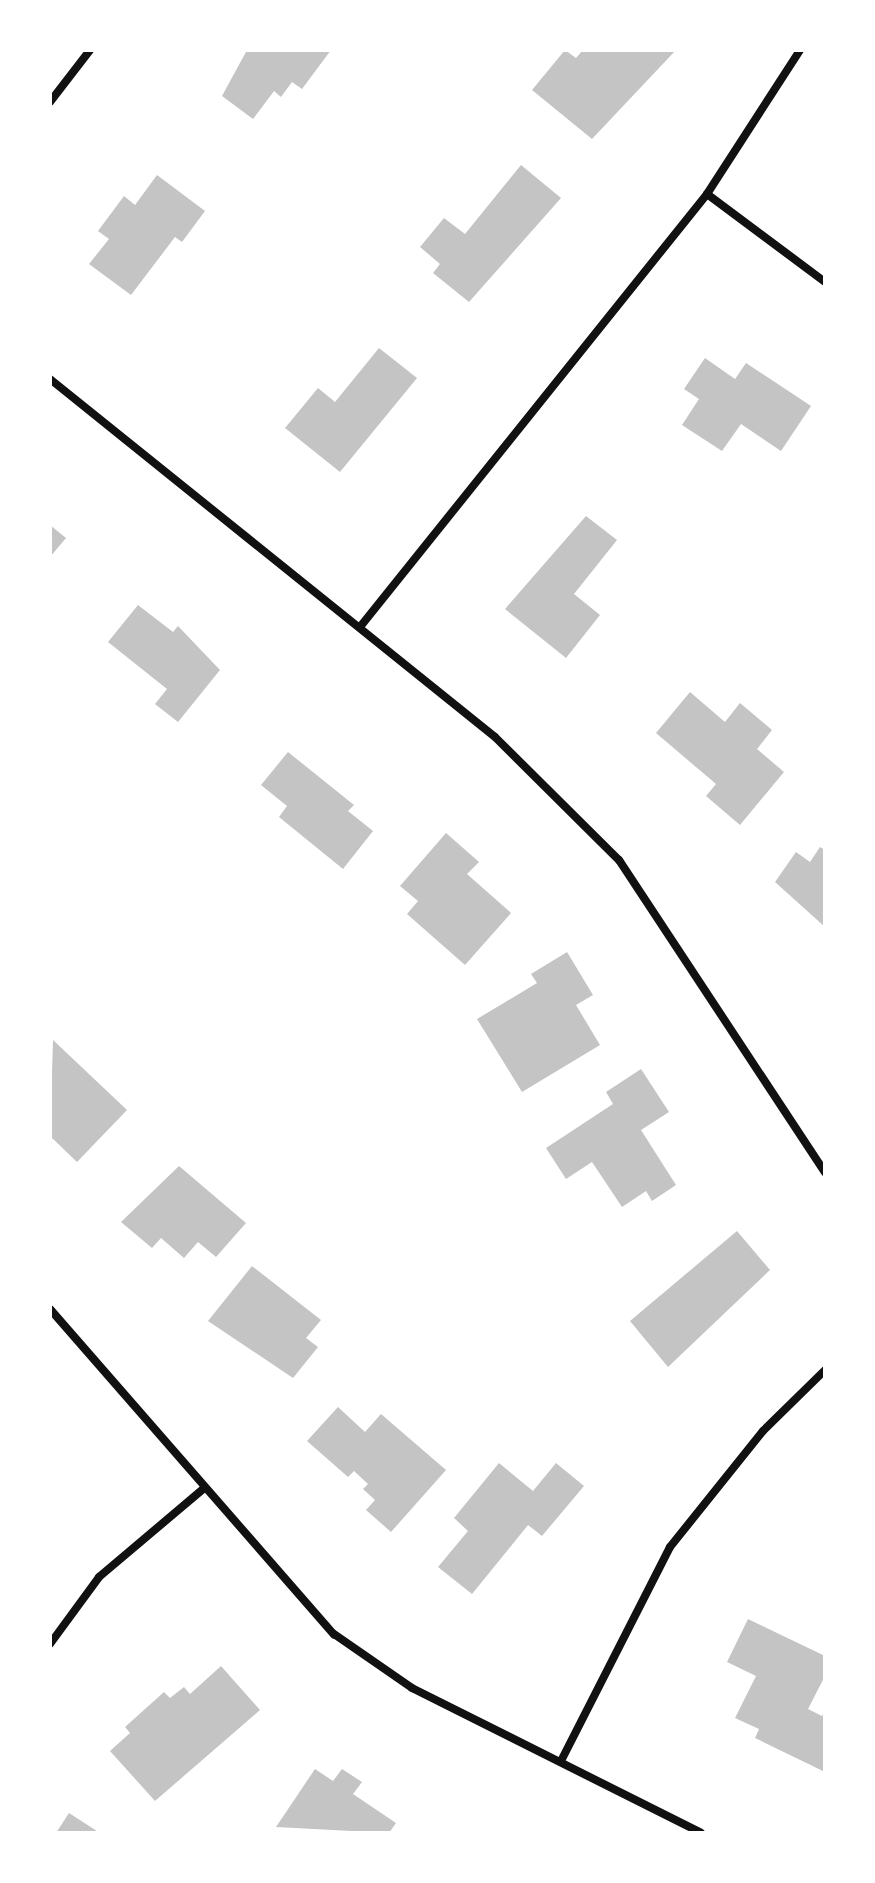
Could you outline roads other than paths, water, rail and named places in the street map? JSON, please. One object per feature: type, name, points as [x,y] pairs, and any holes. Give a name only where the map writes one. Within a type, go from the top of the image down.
[{"type":"street","points":[[50,102],[90,50]]},
{"type":"street","points":[[360,627],[707,194],[800,50]]},
{"type":"street","points":[[707,194],[825,282]]},
{"type":"street","points":[[50,379],[495,737],[619,860],[825,1172]]},
{"type":"street","points":[[50,1309],[202,1490],[334,1634],[412,1688],[701,1833]]},
{"type":"street","points":[[561,1761],[670,1547],[763,1431],[825,1370]]},
{"type":"street","points":[[50,1644],[99,1577],[202,1490]]}]
